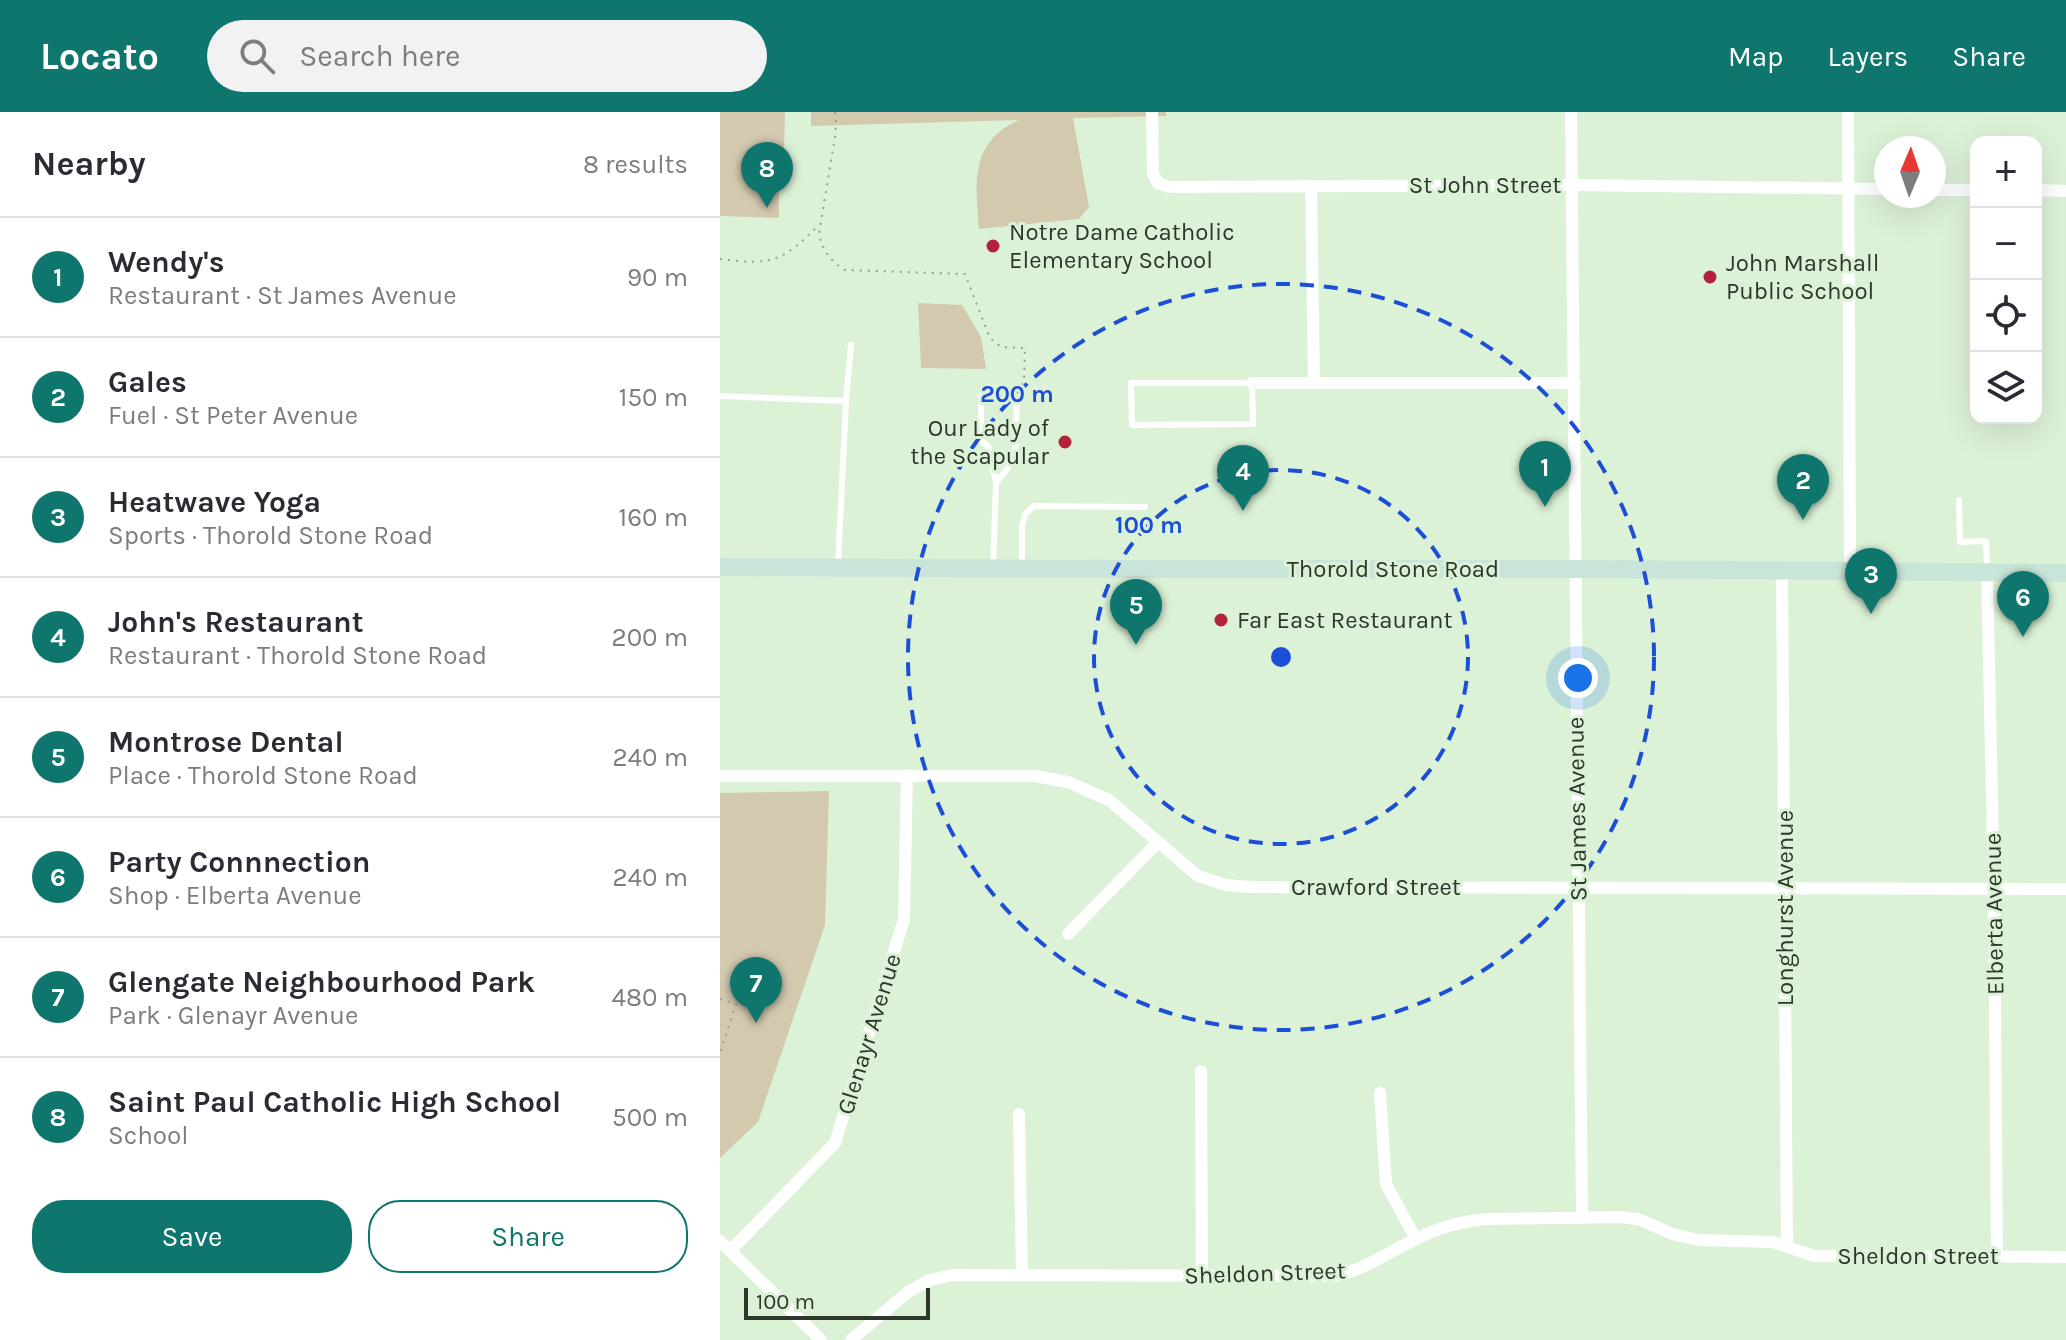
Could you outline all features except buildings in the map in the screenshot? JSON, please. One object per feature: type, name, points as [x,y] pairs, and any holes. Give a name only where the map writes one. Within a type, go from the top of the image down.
[{"type":"main road","name":"Thorold Stone Road","points":[[720,567],[2066,573]]},
{"type":"street","name":"St John Street","points":[[1152,112],[1153,174],[1158,183],[1169,187],[1572,185],[1874,189]]},
{"type":"street","name":"St James Avenue","points":[[1571,112],[1582,1218]]},
{"type":"street","points":[[1848,112],[1850,571]]},
{"type":"street","points":[[1311,186],[1314,383]]},
{"type":"street","points":[[1946,190],[1970,190]]},
{"type":"street","points":[[2042,190],[2066,191]]},
{"type":"street","points":[[1252,383],[1575,383]]},
{"type":"street","name":"Longhurst Avenue","points":[[1782,571],[1787,1246]]},
{"type":"street","name":"Elberta Avenue","points":[[1987,572],[1997,1256]]},
{"type":"street","name":"Glenayr Avenue","points":[[730,1251],[835,1143],[904,919],[907,775]]},
{"type":"street","name":"Crawford Street","points":[[720,776],[1035,776],[1068,782],[1109,800],[1198,876],[1226,885],[2066,889]]},
{"type":"street","points":[[1068,934],[1158,842]]},
{"type":"street","points":[[1201,1071],[1202,1276]]},
{"type":"street","points":[[1380,1093],[1386,1184],[1416,1239]]},
{"type":"street","points":[[1019,1114],[1022,1275]]},
{"type":"street","name":"Sheldon Street","points":[[851,1340],[908,1292],[930,1280],[952,1275],[1338,1276],[1361,1269],[1416,1239],[1466,1220],[1623,1217],[1641,1220],[1672,1234],[1698,1240],[1755,1241],[1787,1246],[1814,1256],[2066,1257]]},
{"type":"street","points":[[720,1241],[821,1340]]},
{"type":"lane","points":[[838,567],[851,345]]},
{"type":"lane","points":[[1131,383],[1252,383],[1253,424],[1132,425],[1131,383]]},
{"type":"lane","points":[[993,568],[996,483],[988,446],[981,441],[981,396],[988,388],[1007,388],[1017,395],[1015,459],[996,483]]},
{"type":"lane","points":[[720,396],[846,401]]},
{"type":"lane","points":[[1959,500],[1960,542],[1986,541],[1987,572]]},
{"type":"lane","points":[[1022,567],[1022,527],[1025,514],[1034,506],[1145,507]]},
{"type":"path","points":[[835,112],[835,137],[819,234],[827,256],[845,270],[965,274],[990,338],[1001,347],[1025,348],[1024,380],[1017,395]]},
{"type":"path","points":[[720,259],[744,262],[777,259],[794,249],[820,223]]},
{"type":"path","points":[[720,999],[736,1004],[720,1053]]},
{"type":"shaded area","points":[[720,112],[785,112],[779,218],[720,216]]},
{"type":"shaded area","points":[[811,112],[1166,112],[1166,116],[1073,118],[1089,207],[1079,219],[979,229],[979,165],[992,139],[1019,120],[811,126]]},
{"type":"shaded area","points":[[918,303],[962,305],[981,337],[986,369],[921,368]]},
{"type":"shaded area","points":[[829,791],[825,925],[758,1122],[720,1158],[720,793]]},
{"type":"place","name":"Saint Paul Catholic High School","points":[[767,208]]},
{"type":"place","name":"Notre Dame Catholic Elementary School","points":[[993,246]]},
{"type":"place","name":"John Marshall Public School","points":[[1710,277]]},
{"type":"place","name":"Our Lady of the Scapular","points":[[1065,442]]},
{"type":"place","name":"Wendy's","points":[[1545,507]]},
{"type":"place","name":"John's Restaurant","points":[[1243,511]]},
{"type":"place","name":"Gales","points":[[1803,520]]},
{"type":"place","name":"Heatwave Yoga","points":[[1871,614]]},
{"type":"place","name":"Far East Restaurant","points":[[1221,620]]},
{"type":"place","name":"Party Connnection","points":[[2023,637]]},
{"type":"place","name":"Montrose Dental","points":[[1136,645]]},
{"type":"place","name":"Glengate Neighbourhood Park","points":[[756,1023]]}]
